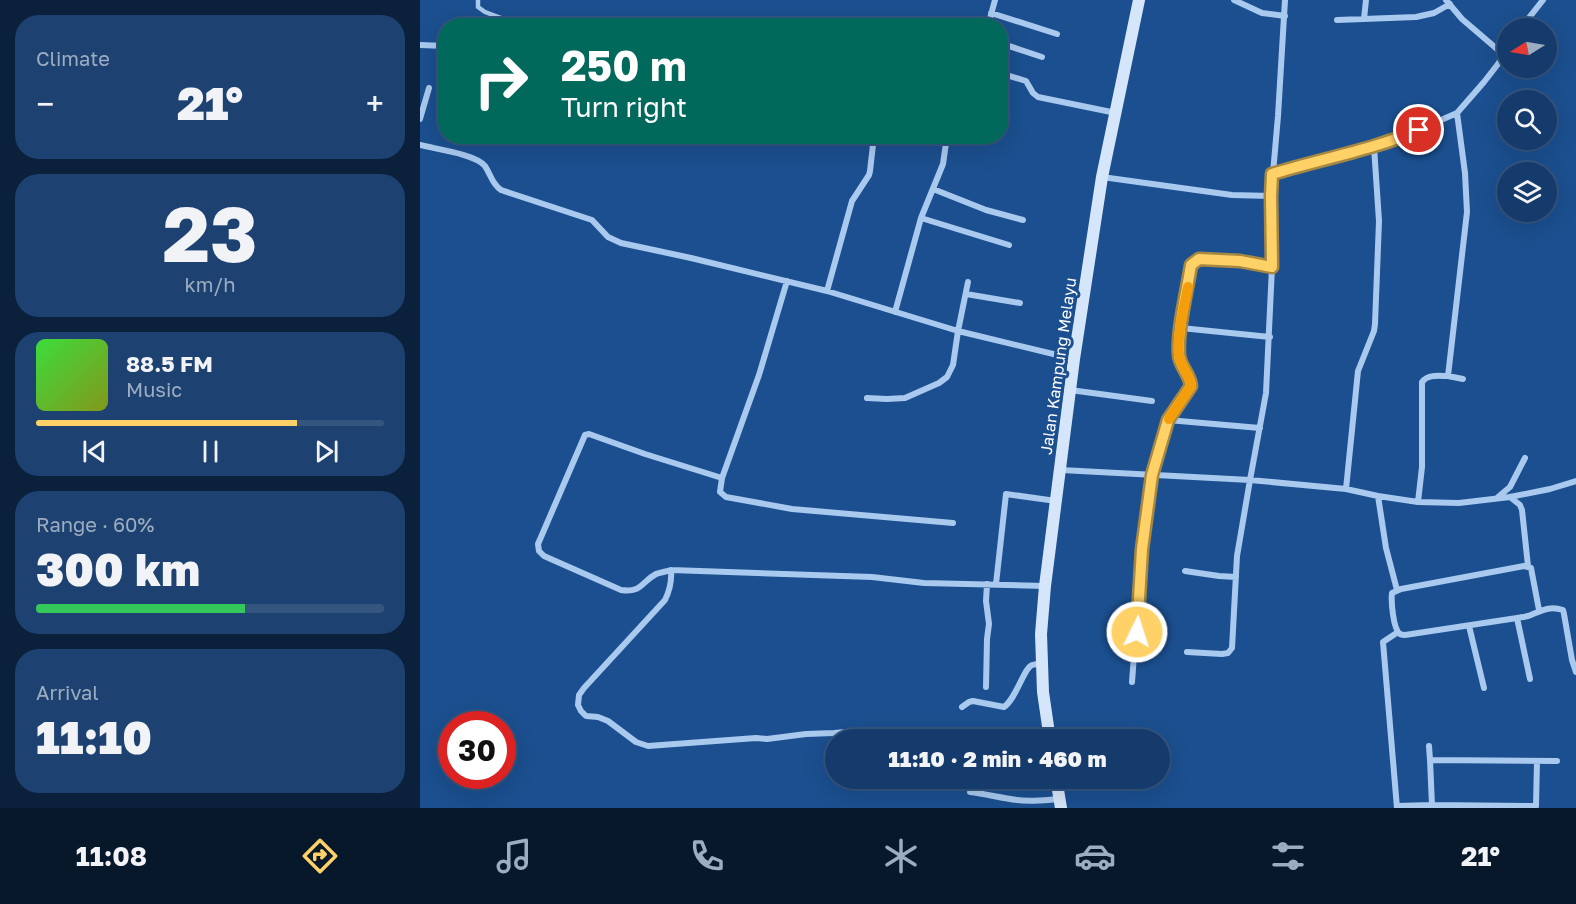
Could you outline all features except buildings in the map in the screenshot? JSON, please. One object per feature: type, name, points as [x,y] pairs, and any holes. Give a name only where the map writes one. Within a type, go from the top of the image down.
[{"type":"main road","name":"Jalan Kampung Melayu","points":[[1048,729],[1043,692],[1041,634],[1045,586],[1074,359],[1102,177],[1138,0]]},
{"type":"street","points":[[990,18],[995,0]]},
{"type":"street","points":[[1234,0],[1262,13],[1285,16]]},
{"type":"street","points":[[1187,652],[1222,654],[1228,653],[1232,648],[1237,556],[1266,393],[1272,267],[1272,174],[1285,0]]},
{"type":"street","points":[[1364,19],[1366,0]]},
{"type":"street","points":[[1529,18],[1543,0]]},
{"type":"street","points":[[1337,20],[1425,15],[1434,13],[1448,2],[1462,19],[1497,45]]},
{"type":"street","points":[[991,13],[1007,18]]},
{"type":"street","points":[[1008,18],[1057,34]]},
{"type":"street","points":[[420,45],[438,46]]},
{"type":"street","points":[[1008,46],[1042,57]]},
{"type":"street","points":[[1272,174],[1374,147],[1400,138],[1457,112],[1497,64]]},
{"type":"street","points":[[1008,75],[1026,81],[1038,97],[1116,113]]},
{"type":"street","points":[[420,119],[429,88]]},
{"type":"street","points":[[1448,376],[1467,212],[1465,173],[1457,112]]},
{"type":"street","points":[[827,291],[852,201],[869,175],[873,144]]},
{"type":"street","points":[[895,312],[921,218],[943,164],[946,144]]},
{"type":"street","points":[[420,146],[477,160],[486,167],[493,183],[501,190],[592,220],[608,237],[621,243],[827,291],[958,331],[1074,359]]},
{"type":"street","points":[[1346,489],[1358,371],[1375,324],[1379,221],[1374,147]]},
{"type":"street","points":[[1102,177],[1232,195],[1271,196]]},
{"type":"street","points":[[933,189],[986,210],[1023,220]]},
{"type":"street","points":[[921,218],[1009,245]]},
{"type":"street","points":[[1132,682],[1142,549],[1152,475],[1168,420],[1191,386],[1179,356],[1191,265],[1199,259],[1240,261],[1272,267]]},
{"type":"street","points":[[787,281],[759,375],[722,478],[720,492],[726,497],[792,509],[953,523]]},
{"type":"street","points":[[867,398],[905,398],[947,377],[953,364],[968,282]]},
{"type":"street","points":[[966,294],[1020,303]]},
{"type":"street","points":[[1181,328],[1270,337]]},
{"type":"street","points":[[1418,502],[1422,467],[1422,382],[1431,376],[1463,379]]},
{"type":"street","points":[[1070,390],[1152,401]]},
{"type":"street","points":[[1168,420],[1260,428]]},
{"type":"street","points":[[722,478],[589,434],[585,435],[538,544],[539,551],[544,556],[621,590],[635,590],[655,575],[671,570],[872,577],[924,583],[1045,586]]},
{"type":"street","points":[[1495,499],[1510,487],[1525,458]]},
{"type":"street","points":[[1060,470],[1250,480],[1346,489],[1418,502],[1459,503],[1510,497],[1576,482]]},
{"type":"street","points":[[996,584],[1006,494],[1056,501]]},
{"type":"street","points":[[1378,496],[1386,548],[1397,590]]},
{"type":"street","points":[[1510,497],[1520,505],[1522,510],[1528,566],[1531,568],[1539,610]]},
{"type":"street","points":[[1528,566],[1397,590],[1392,593],[1391,597],[1398,632],[1405,635],[1469,626],[1517,618],[1539,610],[1560,608],[1563,610],[1576,672]]},
{"type":"street","points":[[671,570],[672,579],[665,600],[584,688],[579,695],[578,705],[581,711],[586,716],[608,721],[636,742],[648,746],[825,733]]},
{"type":"street","points":[[1185,571],[1236,577]]},
{"type":"street","points":[[986,687],[989,624],[986,601],[987,584]]},
{"type":"street","points":[[1517,618],[1530,679]]},
{"type":"street","points":[[1469,626],[1484,688]]},
{"type":"street","points":[[1398,632],[1383,642],[1397,807],[1432,805],[1536,807],[1537,761]]},
{"type":"street","points":[[962,707],[973,701],[1007,706],[1028,668],[1031,665],[1042,664]]},
{"type":"street","points":[[1430,746],[1432,805]]},
{"type":"street","points":[[1430,760],[1557,761]]},
{"type":"street","points":[[970,792],[1017,800],[1060,803]]},
{"type":"lane","points":[[478,0],[478,7],[501,18]]},
{"type":"slow traffic","points":[[1169,419],[1191,386],[1179,356],[1188,287]]},
{"type":"route","points":[[1137,632],[1142,549],[1152,475],[1168,420],[1191,386],[1179,356],[1191,265],[1199,259],[1240,261],[1272,267],[1272,174],[1374,147],[1419,130]]}]
